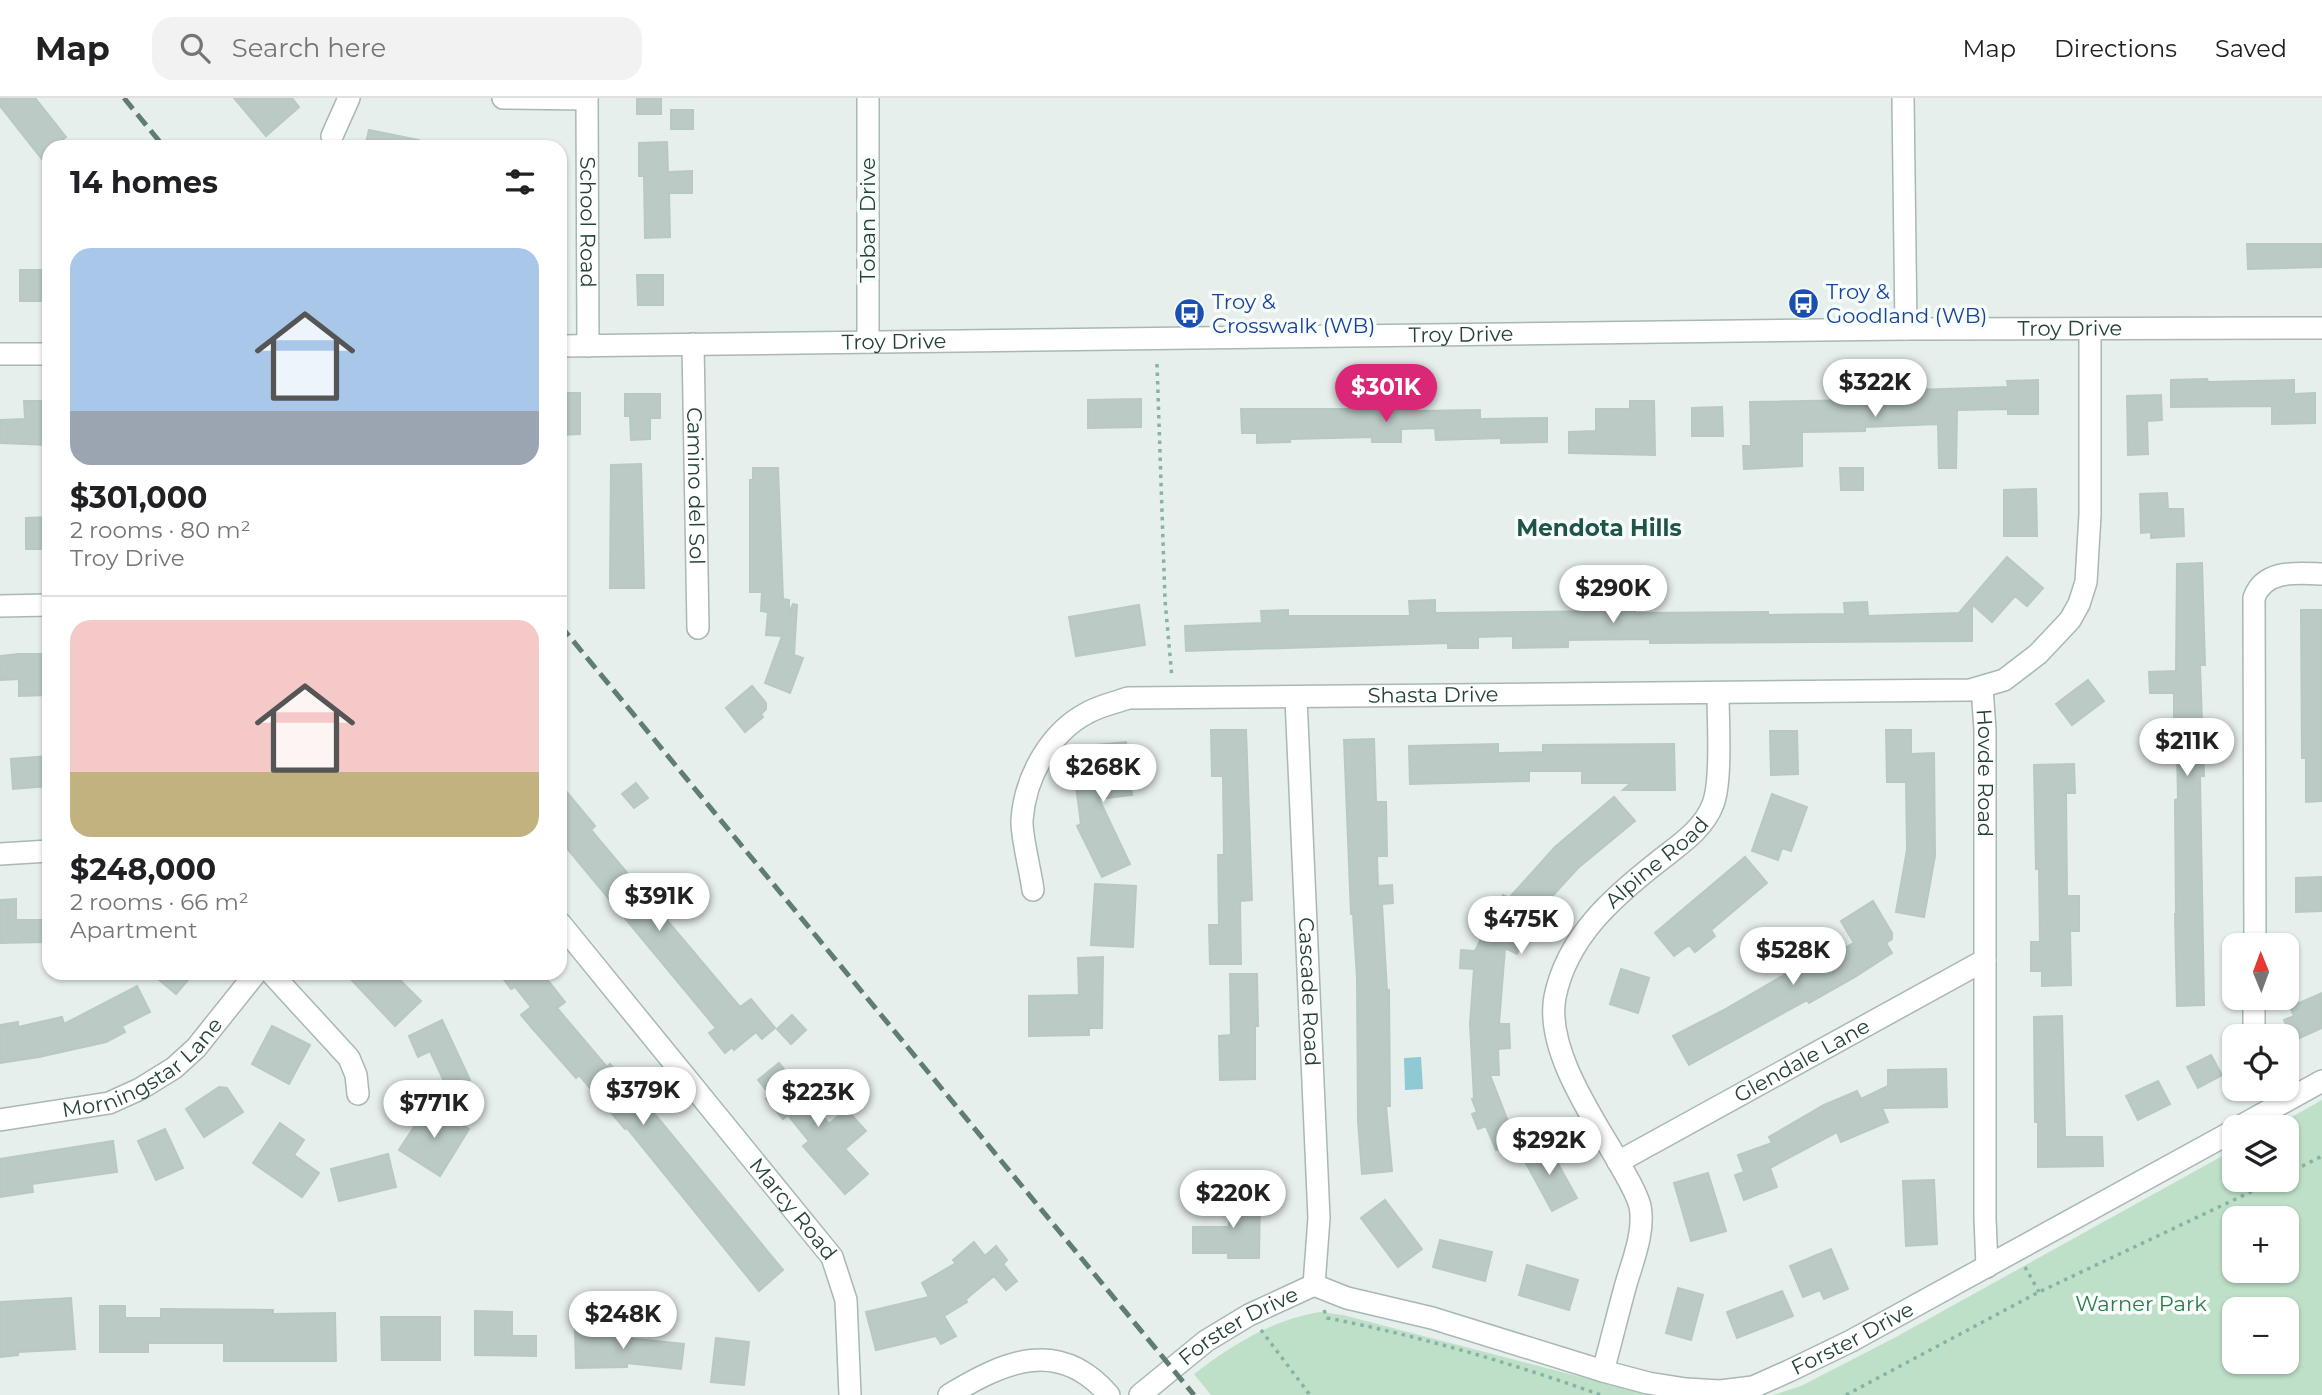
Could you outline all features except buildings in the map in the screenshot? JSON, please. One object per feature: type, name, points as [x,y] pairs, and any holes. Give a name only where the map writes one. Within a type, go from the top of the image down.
[{"type":"street","points":[[332,136],[349,98]]},
{"type":"street","points":[[503,98],[587,98]]},
{"type":"street","name":"School Road","points":[[587,98],[588,346]]},
{"type":"street","name":"Toban Drive","points":[[867,98],[868,342]]},
{"type":"street","points":[[1903,98],[1906,329]]},
{"type":"street","name":"Troy Drive","points":[[567,346],[1906,329],[2322,328]]},
{"type":"street","name":"Hovde Road","points":[[1987,1267],[1986,730],[1982,687],[2004,680],[2038,654],[2070,620],[2086,582],[2090,515],[2090,329]]},
{"type":"street","name":"Camino del Sol","points":[[693,344],[698,628]]},
{"type":"street","points":[[0,354],[42,354]]},
{"type":"street","points":[[2255,933],[2254,598],[2267,579],[2286,573],[2322,574]]},
{"type":"street","points":[[0,606],[42,605]]},
{"type":"street","name":"Shasta Drive","points":[[1034,890],[1021,822],[1030,783],[1041,756],[1064,729],[1087,713],[1128,698],[1970,690],[1982,687]]},
{"type":"street","name":"Alpine Road","points":[[1603,1371],[1641,1219],[1639,1204],[1618,1162],[1571,1079],[1558,1040],[1554,1015],[1555,999],[1572,950],[1583,932],[1641,875],[1689,838],[1710,812],[1716,792],[1718,693]]},
{"type":"street","name":"Cascade Road","points":[[1296,698],[1319,1218],[1314,1285]]},
{"type":"street","points":[[0,854],[42,851]]},
{"type":"street","name":"Marcy Road","points":[[567,932],[832,1257],[846,1300],[849,1395]]},
{"type":"street","name":"Glendale Lane","points":[[1618,1162],[1985,960]]},
{"type":"street","name":"Morningstar Lane","points":[[0,1120],[109,1102],[140,1089],[174,1068],[196,1048],[250,980]]},
{"type":"street","points":[[277,980],[349,1058],[356,1074],[358,1094]]},
{"type":"street","points":[[2299,1088],[2322,1081]]},
{"type":"street","points":[[2253,1115],[2269,1101]]},
{"type":"street","name":"Forster Drive","points":[[1140,1395],[1206,1341],[1249,1315],[1314,1285],[1347,1298],[1432,1318],[1648,1383],[1720,1391],[1753,1387],[1851,1341],[2222,1137]]},
{"type":"street","points":[[949,1395],[978,1378],[1026,1359],[1064,1363],[1078,1368],[1109,1395]]},
{"type":"path","points":[[1157,364],[1165,600],[1174,698]]},
{"type":"path","points":[[2299,1168],[2322,1156]]},
{"type":"path","points":[[1846,1395],[2039,1292],[2251,1192]]},
{"type":"path","points":[[2016,1251],[2039,1292]]},
{"type":"path","points":[[1314,1285],[1327,1318],[1365,1325],[1466,1353],[1601,1395]]},
{"type":"path","points":[[1249,1315],[1310,1395]]},
{"type":"green space","name":"Warner Park","points":[[2322,1100],[2322,1395],[1773,1395],[1801,1386],[1896,1337],[2222,1156],[2222,1192],[2299,1192],[2299,1115],[2295,1115]]},
{"type":"green space","points":[[1320,1312],[1343,1315],[1650,1395],[1211,1395],[1194,1374],[1223,1353],[1269,1327]]},
{"type":"water","points":[[1421,1057],[1423,1089],[1405,1090],[1404,1058]]},
{"type":"railway","points":[[124,98],[158,140]]},
{"type":"railway","points":[[567,634],[1194,1395]]},
{"type":"place","name":"Troy & Goodland (WB)","points":[[1803,304]]},
{"type":"place","name":"Troy & Crosswalk (WB)","points":[[1189,314]]},
{"type":"district","name":"Mendota Hills","points":[[1599,528]]}]
